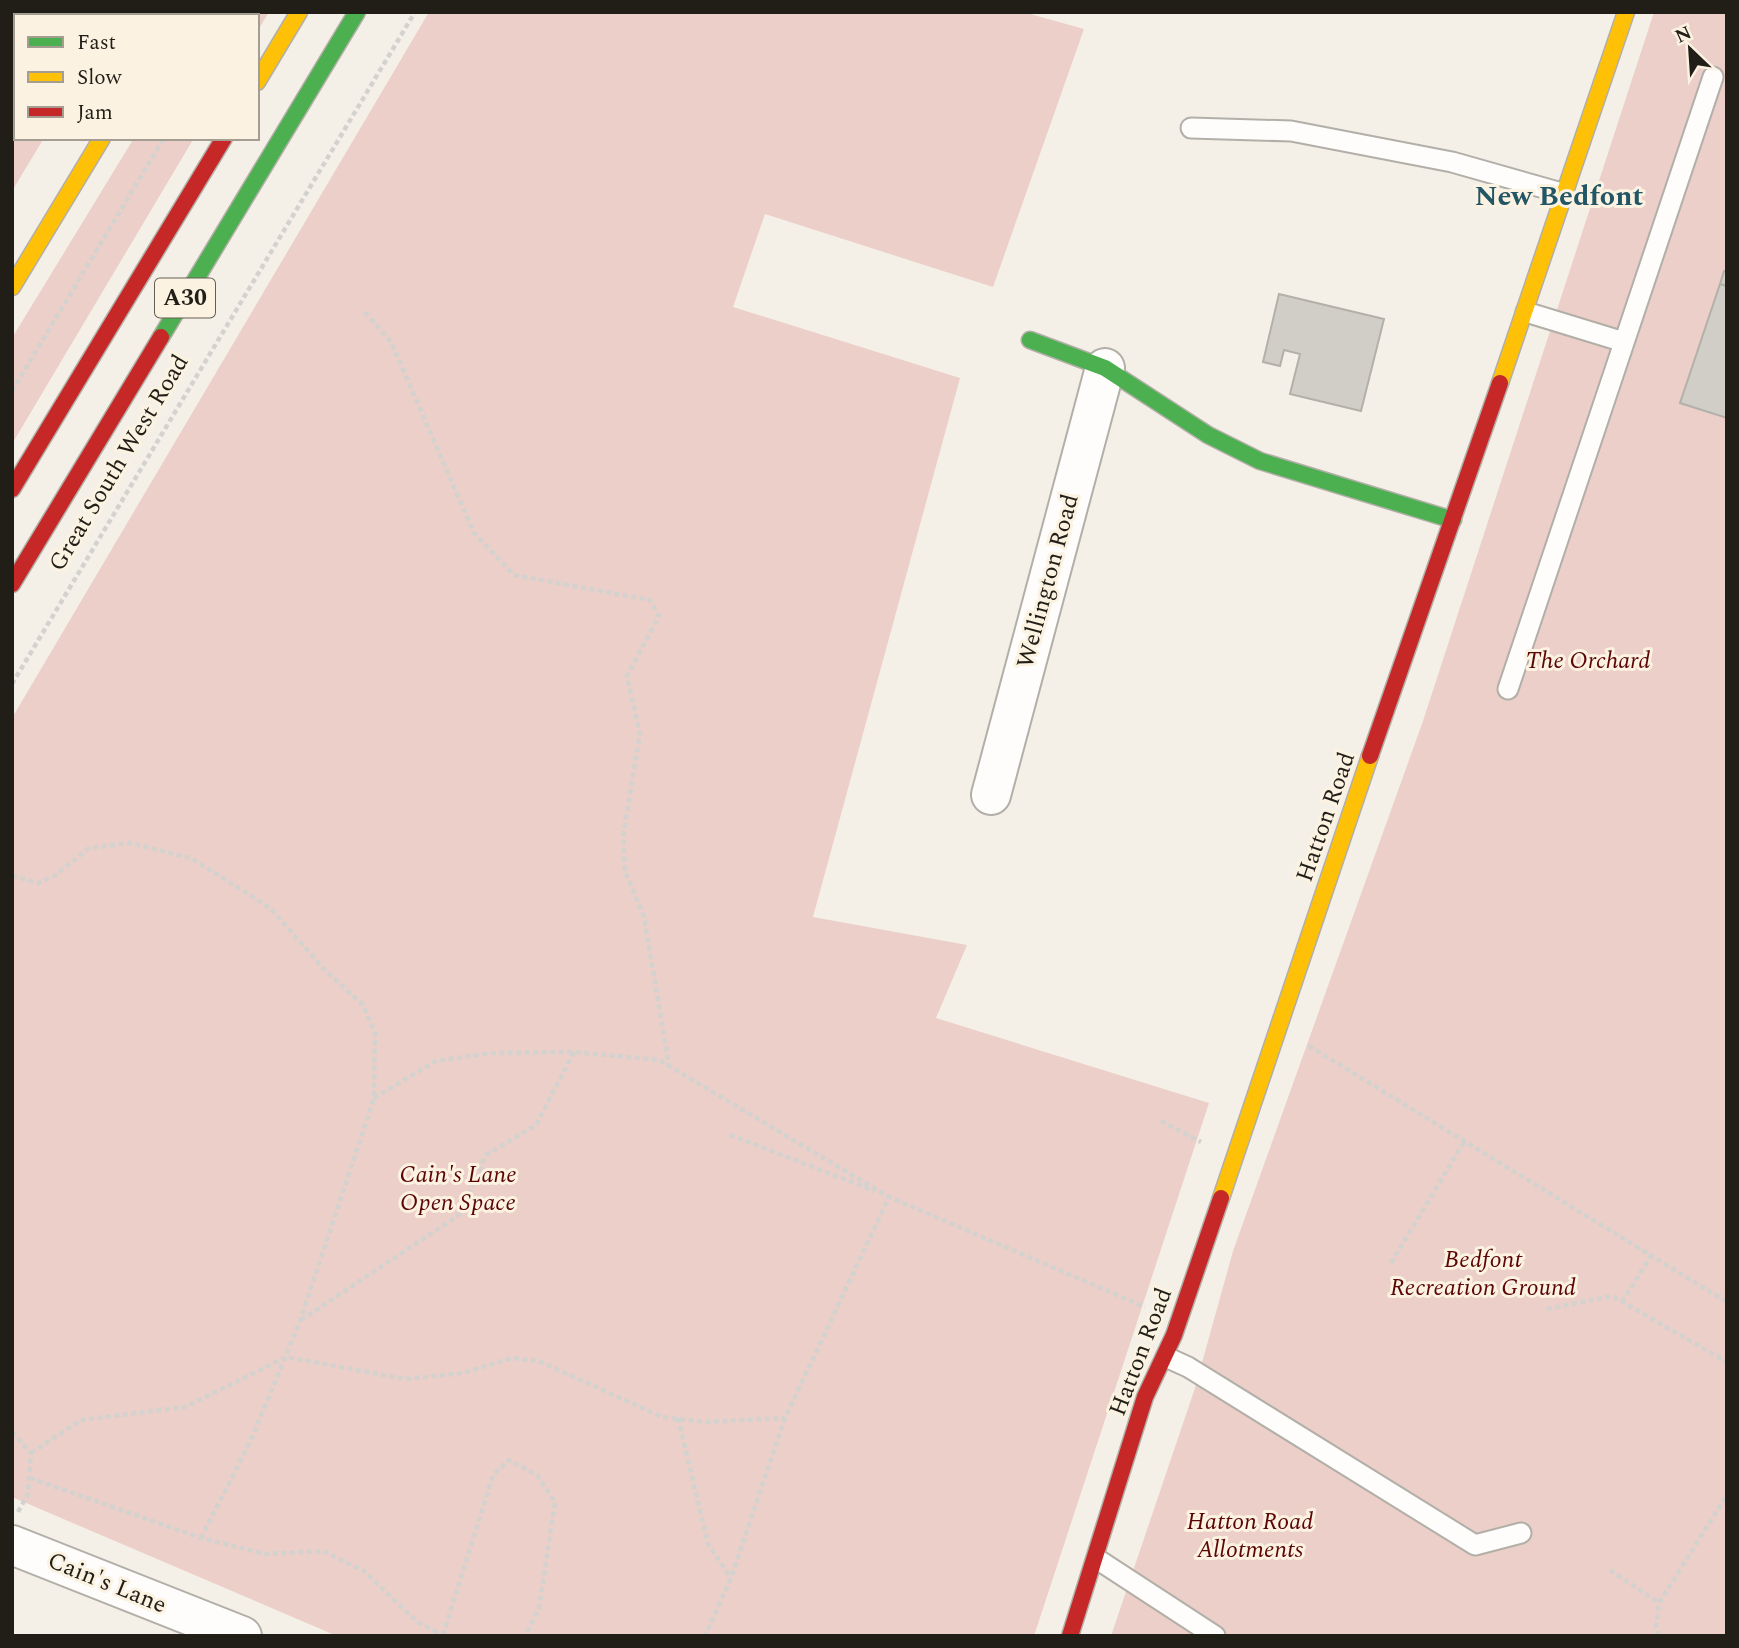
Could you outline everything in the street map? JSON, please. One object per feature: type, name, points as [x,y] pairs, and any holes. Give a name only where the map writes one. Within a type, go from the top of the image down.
[{"type":"main road","points":[[259,79],[299,12]]},
{"type":"main road","name":"Great South West Road","points":[[12,584],[357,12]]},
{"type":"main road","name":"Hatton Road","points":[[1070,1636],[1097,1559],[1110,1501],[1146,1393],[1166,1357],[1526,312],[1626,12]]},
{"type":"main road","points":[[12,287],[101,140]]},
{"type":"main road","name":"A30","points":[[12,489],[223,140]]},
{"type":"main road","points":[[1030,340],[1105,368],[1208,435],[1261,461],[1409,504],[1453,520]]},
{"type":"street","name":"Wellington Road","points":[[990,795],[1105,368]]},
{"type":"street","name":"Cain's Lane","points":[[12,1545],[242,1636]]},
{"type":"lane","points":[[1508,689],[1713,77]]},
{"type":"lane","points":[[1191,128],[1292,131],[1452,162],[1565,194]]},
{"type":"lane","points":[[1526,312],[1624,342]]},
{"type":"lane","points":[[1166,1357],[1188,1367],[1475,1545],[1521,1534]]},
{"type":"lane","points":[[1097,1559],[1215,1636]]},
{"type":"path","name":"Great South West Road","points":[[12,684],[415,12]]},
{"type":"path","points":[[12,391],[163,140]]},
{"type":"path","points":[[365,312],[391,342],[474,533],[514,575],[650,600],[659,616],[627,676],[640,734],[623,836],[625,871],[644,918],[669,1065]]},
{"type":"path","points":[[12,876],[39,883],[54,876],[89,848],[130,843],[191,858],[270,908],[326,971],[363,1005],[375,1033],[374,1098],[300,1321],[251,1440],[201,1538]]},
{"type":"path","points":[[1278,1029],[1727,1302]]},
{"type":"path","points":[[300,1321],[459,1216],[486,1155],[536,1125],[574,1052]]},
{"type":"path","points":[[374,1098],[436,1061],[492,1053],[574,1052],[660,1060],[889,1197]]},
{"type":"path","points":[[730,1135],[889,1197],[1178,1321]]},
{"type":"path","points":[[1391,1263],[1464,1142]]},
{"type":"path","points":[[705,1636],[731,1578],[785,1418],[889,1197]]},
{"type":"path","points":[[1622,1302],[1652,1255]]},
{"type":"path","points":[[1547,1309],[1612,1296],[1727,1362]]},
{"type":"path","points":[[32,1453],[81,1420],[185,1406],[286,1357],[405,1379],[464,1373],[512,1358],[540,1361],[662,1417],[705,1422],[785,1418]]},
{"type":"path","points":[[678,1418],[708,1544],[731,1578]]},
{"type":"path","points":[[12,1432],[32,1453],[28,1494],[12,1522]]},
{"type":"path","points":[[30,1478],[201,1538],[265,1554],[323,1551],[364,1570],[416,1622],[444,1635],[493,1475],[509,1460],[537,1475],[555,1502],[539,1608],[525,1636]]},
{"type":"path","points":[[1658,1636],[1656,1626],[1659,1603],[1727,1495]]},
{"type":"path","points":[[1610,1570],[1659,1603]]},
{"type":"green space","points":[[15,12],[119,12],[118,14],[14,14]]},
{"type":"green space","points":[[269,12],[259,29],[259,14],[208,14]]},
{"type":"green space","name":"Cain's Lane Open Space","points":[[429,12],[1023,12],[1084,29],[993,287],[765,214],[733,307],[960,378],[813,917],[967,945],[936,1018],[1209,1103],[1034,1636],[337,1636],[12,1497],[12,718]]},
{"type":"green space","points":[[1654,12],[1727,12],[1727,1636],[1111,1636],[1195,1388],[1233,1251],[1423,721]]},
{"type":"green space","points":[[14,14],[14,140],[43,140],[12,191]]},
{"type":"green space","points":[[133,140],[193,140],[12,444],[12,338]]},
{"type":"building","points":[[1724,271],[1727,271],[1727,286],[1720,284]]},
{"type":"building","points":[[1720,284],[1727,286],[1727,418],[1680,403]]},
{"type":"building","points":[[1279,294],[1384,319],[1361,411],[1290,394],[1300,354],[1284,350],[1280,366],[1263,362]]},
{"type":"traffic: fast","points":[[161,337],[357,12]]},
{"type":"traffic: fast","points":[[1030,340],[1105,368],[1208,435],[1260,461],[1453,520]]},
{"type":"traffic: slow","points":[[259,79],[299,12]]},
{"type":"traffic: slow","points":[[1500,383],[1626,12]]},
{"type":"traffic: slow","points":[[12,287],[101,140]]},
{"type":"traffic: slow","points":[[1221,1198],[1370,756]]},
{"type":"traffic: jam","points":[[12,489],[223,140]]},
{"type":"traffic: jam","points":[[12,584],[161,337]]},
{"type":"traffic: jam","points":[[1370,756],[1500,383]]},
{"type":"traffic: jam","points":[[1070,1636],[1145,1397],[1174,1335],[1221,1198]]},
{"type":"district","name":"New Bedfont","points":[[1559,196]]},
{"type":"park label","name":"The Orchard","points":[[1588,661]]},
{"type":"park label","name":"Bedfont Recreation Ground","points":[[1483,1274]]},
{"type":"park label","name":"Hatton Road Allotments","points":[[1250,1536]]}]
